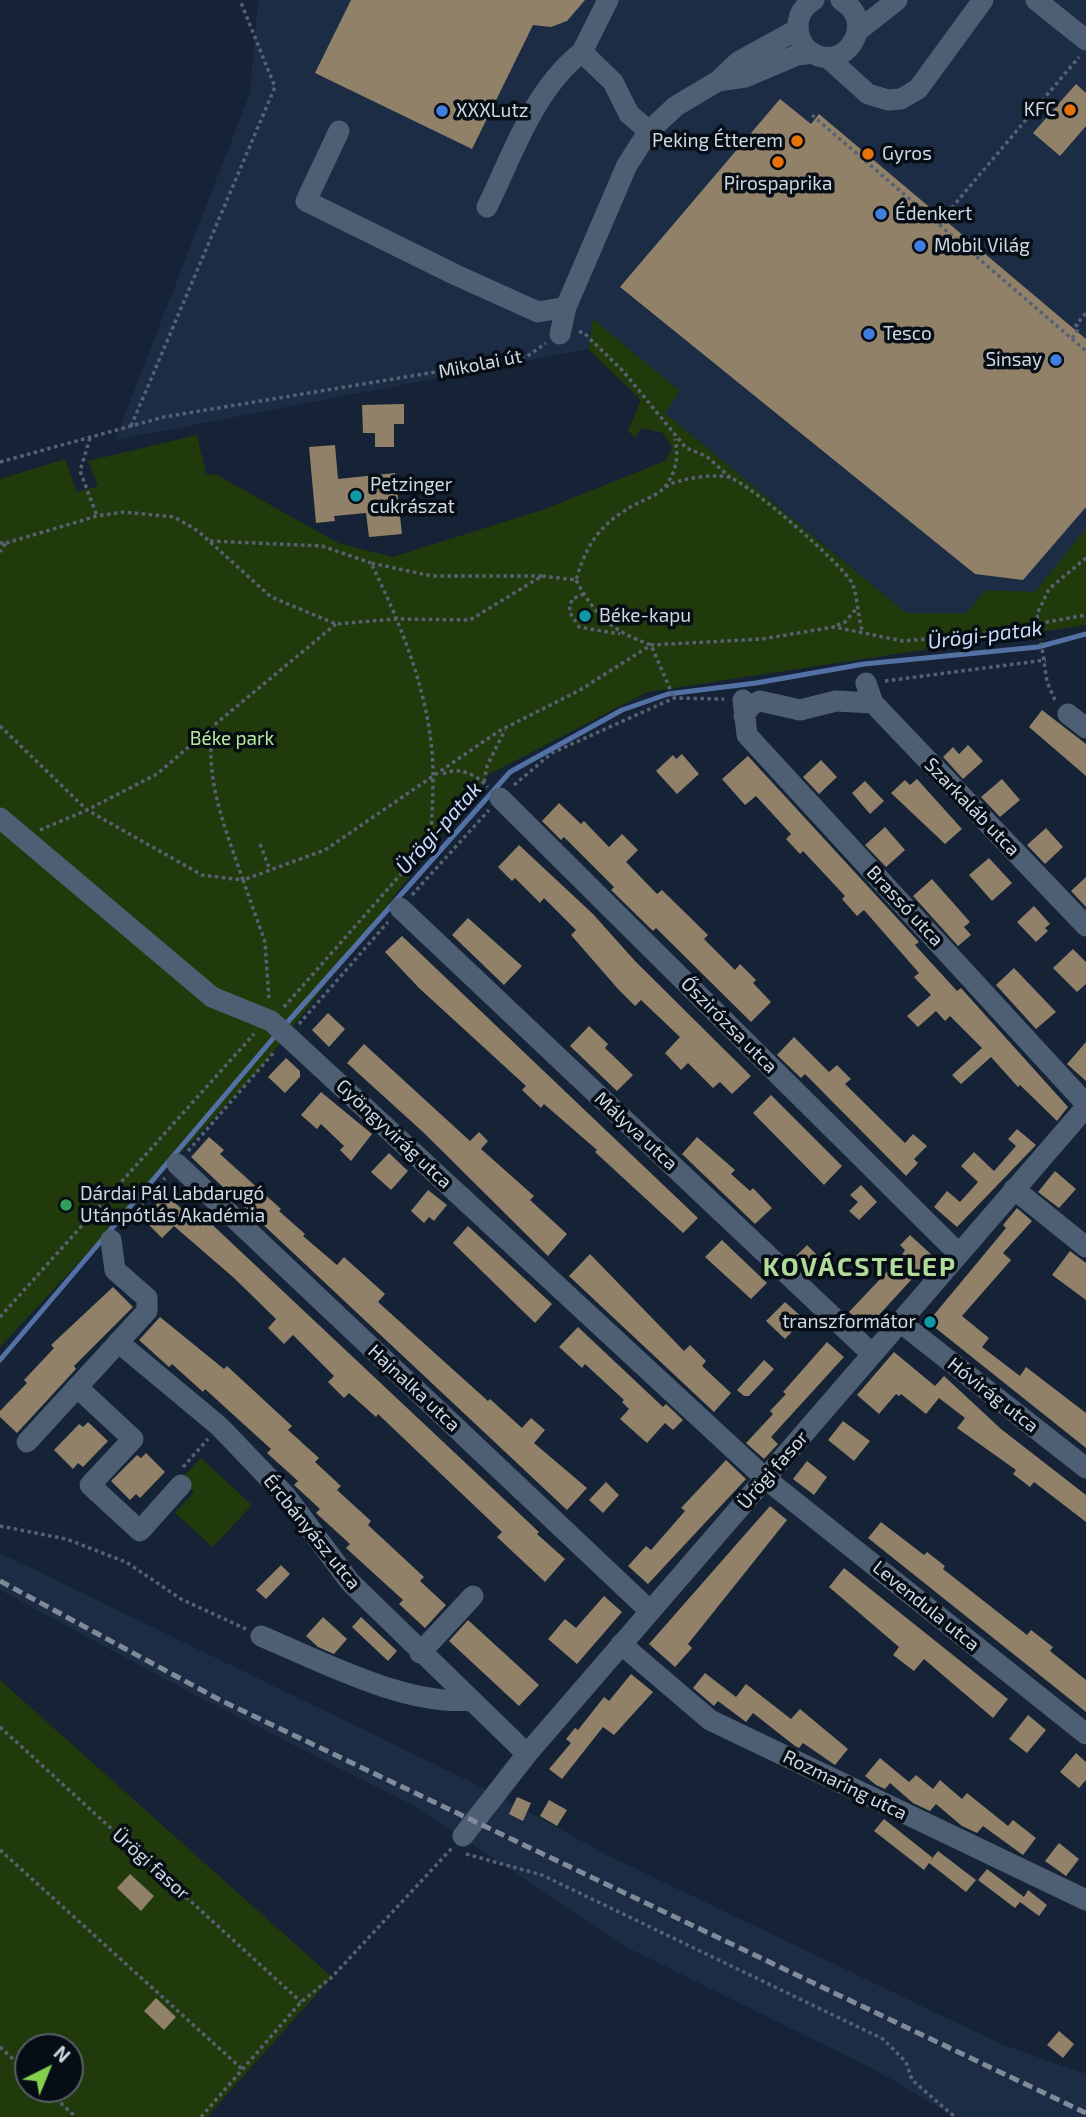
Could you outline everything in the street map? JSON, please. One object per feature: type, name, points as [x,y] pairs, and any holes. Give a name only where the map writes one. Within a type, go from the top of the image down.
[{"type":"street","points":[[487,207],[542,96],[562,68],[582,52],[608,0]]},
{"type":"street","points":[[814,0],[803,10],[797,29],[805,47],[820,55],[876,98],[888,100],[909,96],[925,80],[983,0]]},
{"type":"street","points":[[718,81],[745,77],[797,55],[842,54],[857,35],[897,0]]},
{"type":"street","points":[[1036,0],[1086,40]]},
{"type":"street","points":[[848,1],[854,11],[857,35],[855,64],[862,89]]},
{"type":"street","points":[[560,334],[566,307],[627,165],[649,131],[676,106],[718,81],[738,62],[797,29]]},
{"type":"street","points":[[582,52],[613,82],[629,114],[649,131]]},
{"type":"street","points":[[340,131],[306,201],[538,312],[566,307]]},
{"type":"street","name":"Szarkaláb utca","points":[[744,708],[760,701],[800,710],[870,693],[1086,926]]},
{"type":"street","name":"Brassó utca","points":[[744,708],[747,735],[1086,1105]]},
{"type":"street","points":[[1068,714],[1086,728]]},
{"type":"street","name":"Őszirózsa utca","points":[[500,798],[958,1253]]},
{"type":"street","name":"Gyöngyvirág utca","points":[[0,818],[212,997],[264,1018],[282,1042],[766,1479]]},
{"type":"street","name":"Mályva utca","points":[[400,908],[871,1353]]},
{"type":"street","name":"Ürögi fasor","points":[[457,1843],[527,1754],[1086,1105]]},
{"type":"street","name":"Hajnalka utca","points":[[177,1164],[650,1611]]},
{"type":"street","points":[[1014,1189],[1086,1247]]},
{"type":"street","points":[[27,1442],[146,1311],[147,1298],[116,1270],[111,1240]]},
{"type":"street","name":"Hóvirág utca","points":[[900,1322],[1086,1468]]},
{"type":"street","name":"Ércbányász utca","points":[[118,1342],[219,1426],[286,1496],[350,1582],[420,1653],[527,1754]]},
{"type":"street","points":[[77,1387],[133,1439],[90,1485],[140,1531],[180,1487]]},
{"type":"street","name":"Levendula utca","points":[[766,1479],[1086,1734]]},
{"type":"street","points":[[420,1653],[473,1596]]},
{"type":"street","points":[[261,1636],[356,1677],[444,1702],[470,1700]]},
{"type":"street","name":"Rozmaring utca","points":[[621,1644],[710,1720],[1086,1900]]},
{"type":"path","points":[[131,426],[275,87],[240,0]]},
{"type":"path","points":[[939,224],[1086,49]]},
{"type":"path","points":[[812,115],[1086,351]]},
{"type":"path","points":[[1072,338],[1079,328],[1076,325],[1086,313]]},
{"type":"path","points":[[560,334],[583,332],[623,371],[686,448],[706,456],[836,560],[853,585],[856,609],[863,630]]},
{"type":"path","name":"Mikolai út","points":[[0,462],[164,416],[526,357],[560,334]]},
{"type":"path","points":[[662,492],[674,473],[678,459],[675,436]]},
{"type":"path","points":[[90,437],[80,471],[97,516]]},
{"type":"path","points":[[621,634],[592,609],[576,580],[582,560],[606,521],[662,492],[671,484],[701,478],[731,478]]},
{"type":"path","points":[[0,543],[97,516],[124,512],[174,517],[208,541],[271,597],[336,624],[395,619],[470,620],[542,576]]},
{"type":"path","points":[[208,541],[322,546],[371,563],[432,576],[542,576],[576,580]]},
{"type":"path","points":[[0,552],[6,543]]},
{"type":"path","points":[[1068,714],[1051,696],[1046,682],[1046,660],[1037,614],[1049,589],[1086,558]]},
{"type":"path","points":[[0,1317],[256,1032],[264,1018],[431,840],[431,742],[418,680],[371,563]]},
{"type":"path","points":[[584,594],[572,599],[569,611],[579,626],[621,634],[652,645],[762,639],[834,626],[845,622],[856,609]]},
{"type":"path","points":[[834,626],[863,630],[903,641],[981,634],[1086,615]]},
{"type":"path","points":[[28,842],[37,831],[87,810],[157,774],[336,624]]},
{"type":"path","points":[[652,645],[674,698]]},
{"type":"path","points":[[0,726],[87,810],[202,875],[243,880],[325,850],[507,727],[580,690],[652,645]]},
{"type":"path","points":[[213,726],[209,748],[216,802],[265,942],[264,1018]]},
{"type":"path","points":[[432,778],[453,769],[470,773],[484,782],[487,766],[507,727]]},
{"type":"path","points":[[222,818],[227,817]]},
{"type":"path","points":[[260,844],[270,870]]},
{"type":"path","points":[[111,1240],[282,1042]]},
{"type":"path","points":[[180,1487],[173,1478],[219,1426]]},
{"type":"path","points":[[189,1460],[194,1464]]},
{"type":"path","points":[[0,1526],[66,1539],[126,1562],[181,1599],[261,1636]]},
{"type":"path","name":"Ürögi fasor","points":[[0,1727],[301,2002]]},
{"type":"path","points":[[201,2117],[301,2002],[332,1976],[457,1843],[542,1875],[883,2039],[906,2062],[912,2080],[955,2117]]},
{"type":"path","points":[[0,1850],[242,2069]]},
{"type":"path","points":[[0,2047],[14,2060]]},
{"type":"path","points":[[60,2103],[76,2117]]},
{"type":"shaded area","points":[[258,0],[1086,0],[1086,528],[1036,592],[986,590],[966,613],[906,613],[665,413],[680,391],[593,320],[588,349],[115,440],[250,93]]},
{"type":"shaded area","points":[[0,1553],[502,1797],[609,1856],[1001,2044],[1086,2074],[1086,2117],[955,2117],[877,2071],[628,1948],[418,1808],[195,1695],[0,1590]]},
{"type":"green space","name":"Béke park","points":[[593,319],[680,391],[665,413],[906,613],[966,613],[986,590],[1035,592],[1086,528],[1086,625],[647,692],[488,775],[264,1064],[0,1347],[0,479],[65,459],[77,492],[98,486],[88,461],[197,435],[206,474],[217,475],[338,543],[393,557],[545,509],[665,461],[672,447],[663,433],[642,428],[635,437],[628,431],[641,400],[588,349]]},
{"type":"green space","points":[[201,1458],[252,1505],[213,1547],[175,1513],[194,1492],[180,1480]]},
{"type":"green space","points":[[0,1680],[332,1977],[207,2117],[0,2117]]},
{"type":"building","name":"XXXLutz","points":[[351,0],[585,0],[567,21],[551,27],[533,25],[472,149],[315,73]]},
{"type":"building","name":"KFC","points":[[1076,84],[1086,93],[1086,126],[1060,156],[1033,133]]},
{"type":"building","name":"Tesco","points":[[780,99],[811,124],[819,114],[1086,339],[1086,507],[1023,580],[975,574],[620,287]]},
{"type":"building","points":[[404,404],[404,424],[394,424],[394,447],[375,447],[375,433],[363,433],[362,405]]},
{"type":"building","name":"Petzinger cukrászat","points":[[335,445],[338,479],[395,473],[402,534],[369,537],[366,513],[334,516],[335,521],[316,523],[309,447]]},
{"type":"building","points":[[1042,710],[1086,744],[1086,776],[1029,727]]},
{"type":"building","points":[[968,745],[983,761],[963,779],[943,757],[953,747],[959,754]]},
{"type":"building","points":[[682,754],[699,774],[677,794],[656,771],[673,755],[676,759]]},
{"type":"building","points":[[748,756],[919,942],[915,945],[957,991],[961,988],[1068,1107],[1057,1121],[1020,1085],[1018,1087],[991,1057],[961,1084],[952,1075],[982,1048],[950,1016],[945,1021],[936,1011],[918,1027],[907,1016],[931,995],[914,977],[919,973],[864,910],[857,916],[842,899],[845,896],[803,851],[800,854],[786,839],[791,834],[756,796],[745,805],[722,779]]},
{"type":"building","points":[[821,760],[837,777],[819,794],[803,777]]},
{"type":"building","points":[[917,779],[962,829],[945,844],[891,793],[905,780],[910,785]]},
{"type":"building","points":[[1002,779],[1020,800],[1000,817],[981,797]]},
{"type":"building","points":[[865,781],[884,801],[870,814],[852,793]]},
{"type":"building","points":[[559,803],[581,824],[584,821],[609,847],[622,834],[638,850],[626,862],[657,894],[662,890],[708,935],[704,939],[735,970],[740,964],[756,980],[753,983],[771,1002],[751,1022],[656,928],[653,931],[611,890],[614,887],[564,837],[561,840],[542,821]]},
{"type":"building","points":[[885,827],[905,850],[886,867],[865,845]]},
{"type":"building","points":[[1046,828],[1063,847],[1045,864],[1027,845]]},
{"type":"building","points":[[519,845],[593,914],[635,961],[751,1076],[732,1094],[720,1082],[713,1088],[688,1063],[681,1070],[665,1053],[680,1037],[641,1000],[635,1006],[618,989],[571,935],[576,930],[544,898],[540,903],[515,878],[512,881],[498,867]]},
{"type":"building","points":[[989,858],[1012,883],[992,901],[969,875]]},
{"type":"building","points":[[1086,877],[1086,907],[1071,891]]},
{"type":"building","points":[[932,879],[970,922],[964,927],[971,935],[958,946],[913,896]]},
{"type":"building","points":[[1034,906],[1050,924],[1045,928],[1048,931],[1036,942],[1017,922]]},
{"type":"building","points":[[468,918],[522,966],[504,985],[452,935]]},
{"type":"building","points":[[402,936],[698,1218],[683,1233],[595,1152],[597,1150],[544,1104],[541,1108],[522,1090],[526,1086],[419,988],[385,952]]},
{"type":"building","points":[[1073,949],[1086,962],[1086,984],[1077,992],[1053,968]]},
{"type":"building","points":[[1014,968],[1056,1012],[1036,1029],[996,985]]},
{"type":"building","points":[[328,1013],[345,1029],[329,1047],[312,1030]]},
{"type":"building","points":[[589,1026],[608,1044],[605,1048],[633,1075],[617,1091],[570,1046]]},
{"type":"building","points":[[794,1037],[829,1072],[837,1065],[851,1079],[845,1084],[905,1143],[913,1134],[927,1146],[914,1159],[918,1163],[906,1176],[805,1074],[801,1078],[777,1055]]},
{"type":"building","points":[[1086,1042],[1086,1081],[1067,1064]]},
{"type":"building","points":[[364,1044],[470,1141],[479,1132],[488,1141],[481,1149],[534,1196],[530,1200],[567,1234],[548,1256],[423,1132],[347,1063]]},
{"type":"building","points":[[286,1058],[300,1071],[300,1077],[285,1093],[268,1077]]},
{"type":"building","points":[[321,1092],[372,1134],[351,1161],[340,1150],[344,1146],[321,1124],[317,1129],[301,1115]]},
{"type":"building","points":[[771,1095],[842,1166],[824,1185],[753,1113]]},
{"type":"building","points":[[1017,1129],[1036,1145],[957,1227],[934,1207],[947,1191],[960,1202],[978,1182],[961,1166],[974,1152],[994,1171],[1016,1146],[1008,1139]]},
{"type":"building","points":[[209,1137],[224,1150],[220,1154],[281,1209],[279,1211],[305,1234],[303,1236],[337,1265],[344,1257],[385,1294],[378,1302],[488,1401],[490,1399],[522,1428],[531,1418],[545,1430],[534,1443],[587,1488],[567,1510],[191,1157]]},
{"type":"building","points":[[697,1137],[735,1170],[731,1174],[750,1191],[753,1188],[772,1208],[755,1224],[682,1154]]},
{"type":"building","points":[[389,1153],[408,1171],[391,1190],[371,1172]]},
{"type":"building","points":[[1055,1171],[1076,1189],[1059,1208],[1038,1192]]},
{"type":"building","points":[[861,1185],[877,1202],[859,1220],[849,1211],[858,1202],[850,1195]]},
{"type":"building","points":[[428,1190],[447,1205],[434,1221],[429,1217],[424,1223],[411,1211]]},
{"type":"building","points":[[166,1194],[196,1223],[203,1216],[539,1532],[537,1534],[565,1559],[545,1582],[497,1537],[502,1532],[378,1414],[376,1417],[349,1393],[344,1398],[328,1382],[334,1376],[293,1335],[284,1344],[268,1328],[276,1319],[234,1278],[174,1226],[162,1238],[143,1219]]},
{"type":"building","points":[[1017,1208],[1032,1221],[1003,1253],[1011,1260],[962,1316],[989,1338],[982,1347],[1020,1376],[1026,1367],[1086,1413],[1086,1448],[928,1322],[1006,1228],[1003,1225]]},
{"type":"building","points":[[468,1226],[552,1304],[535,1323],[453,1243]]},
{"type":"building","points":[[910,1235],[933,1256],[867,1328],[849,1312],[900,1258],[905,1250],[900,1245]]},
{"type":"building","points":[[722,1240],[767,1283],[751,1299],[705,1257]]},
{"type":"building","points":[[807,1245],[825,1263],[811,1277],[793,1259]]},
{"type":"building","points":[[1070,1251],[1086,1263],[1086,1300],[1052,1275]]},
{"type":"building","points":[[590,1254],[684,1351],[690,1345],[706,1361],[702,1366],[731,1393],[714,1412],[569,1276]]},
{"type":"building","points":[[113,1287],[133,1307],[74,1366],[76,1369],[17,1433],[0,1417],[0,1411],[27,1383],[24,1380],[54,1348],[51,1345]]},
{"type":"building","points":[[785,1302],[804,1319],[785,1339],[766,1321]]},
{"type":"building","points":[[160,1317],[224,1369],[227,1366],[292,1426],[288,1430],[319,1458],[315,1462],[341,1486],[337,1490],[371,1521],[368,1525],[424,1577],[420,1581],[446,1605],[425,1628],[399,1604],[403,1600],[346,1548],[350,1544],[316,1513],[320,1509],[294,1485],[298,1481],[267,1453],[271,1449],[205,1389],[203,1392],[172,1364],[169,1367],[139,1340]]},
{"type":"building","points":[[578,1327],[663,1407],[666,1404],[683,1420],[673,1430],[665,1423],[647,1443],[620,1419],[629,1409],[622,1402],[624,1400],[585,1364],[582,1368],[559,1347]]},
{"type":"building","points":[[827,1342],[844,1357],[771,1437],[778,1444],[764,1459],[746,1443],[773,1414],[770,1411],[786,1394],[783,1392]]},
{"type":"building","points":[[894,1352],[935,1386],[944,1376],[1001,1429],[1086,1495],[1086,1522],[1034,1482],[1030,1487],[1013,1474],[1016,1470],[957,1428],[965,1418],[939,1398],[926,1414],[901,1394],[896,1394],[879,1414],[857,1395]]},
{"type":"building","points":[[764,1360],[774,1369],[749,1396],[744,1396],[737,1390]]},
{"type":"building","points":[[843,1421],[870,1441],[854,1461],[828,1440]]},
{"type":"building","points":[[88,1422],[108,1441],[83,1467],[78,1463],[73,1469],[54,1450],[79,1424],[83,1427]]},
{"type":"building","points":[[146,1453],[165,1472],[140,1498],[136,1494],[130,1500],[111,1481],[137,1455],[141,1458]]},
{"type":"building","points":[[726,1460],[746,1479],[648,1584],[628,1566],[646,1546],[651,1550],[685,1511],[681,1508]]},
{"type":"building","points":[[807,1461],[827,1477],[814,1495],[793,1479]]},
{"type":"building","points":[[606,1482],[619,1495],[603,1513],[589,1500]]},
{"type":"building","points":[[770,1506],[787,1520],[688,1644],[692,1648],[675,1667],[649,1644]]},
{"type":"building","points":[[881,1522],[924,1555],[927,1552],[945,1566],[943,1569],[1027,1635],[1031,1630],[1053,1647],[1050,1651],[1086,1680],[1086,1712],[868,1538]]},
{"type":"building","points":[[281,1565],[290,1574],[266,1599],[256,1590]]},
{"type":"building","points":[[844,1568],[1008,1699],[993,1718],[924,1659],[914,1671],[893,1655],[899,1647],[829,1587]]},
{"type":"building","points":[[604,1596],[622,1612],[577,1664],[548,1639],[565,1619],[576,1628]]},
{"type":"building","points":[[323,1617],[347,1639],[334,1654],[318,1647],[306,1636]]},
{"type":"building","points":[[361,1617],[397,1651],[388,1661],[352,1627]]},
{"type":"building","points":[[468,1620],[539,1685],[519,1706],[449,1641]]},
{"type":"building","points":[[705,1673],[736,1697],[746,1684],[791,1719],[800,1709],[848,1749],[835,1765],[803,1743],[799,1748],[795,1746],[753,1713],[746,1722],[718,1701],[714,1706],[693,1688]]},
{"type":"building","points":[[631,1674],[653,1692],[614,1735],[603,1727],[562,1779],[549,1769],[571,1743],[566,1739],[575,1728],[578,1730],[604,1697],[609,1701]]},
{"type":"building","points":[[1028,1715],[1046,1730],[1027,1753],[1009,1739]]},
{"type":"building","points":[[1076,1753],[1086,1762],[1086,1780],[1079,1788],[1060,1772]]},
{"type":"building","points":[[880,1758],[909,1782],[916,1775],[933,1789],[940,1780],[962,1799],[967,1793],[1008,1826],[1013,1820],[1036,1838],[1023,1855],[983,1826],[977,1833],[962,1826],[936,1804],[930,1811],[913,1803],[890,1783],[885,1789],[876,1785],[865,1776]]},
{"type":"building","points":[[517,1797],[531,1803],[523,1821],[509,1814]]},
{"type":"building","points":[[549,1800],[567,1810],[557,1826],[540,1816]]},
{"type":"building","points":[[884,1819],[933,1858],[938,1851],[976,1880],[966,1892],[929,1863],[924,1870],[874,1831]]},
{"type":"building","points":[[1059,1843],[1079,1859],[1066,1876],[1045,1861]]},
{"type":"building","points":[[987,1869],[1024,1897],[1028,1890],[1047,1905],[1039,1916],[1020,1902],[1015,1908],[978,1880]]},
{"type":"building","points":[[130,1874],[154,1896],[141,1911],[117,1888]]},
{"type":"building","points":[[156,1998],[176,2017],[164,2030],[144,2011]]},
{"type":"building","points":[[1059,2031],[1074,2044],[1063,2058],[1047,2045]]},
{"type":"waterway","name":"Ürögi-patak","points":[[285,1025],[510,772],[622,710],[668,694],[756,683],[864,664],[1038,647],[1086,634]]},
{"type":"waterway","name":"Ürögi-patak","points":[[0,1360],[276,1035]]},
{"type":"railway","points":[[0,1581],[220,1700],[1086,2113]]},
{"type":"place","name":"KFC","points":[[1070,110]]},
{"type":"place","name":"XXXLutz","points":[[442,111]]},
{"type":"place","name":"Peking Étterem","points":[[797,141]]},
{"type":"place","name":"Gyros","points":[[868,154]]},
{"type":"place","name":"Pirospaprika","points":[[778,162]]},
{"type":"place","name":"Édenkert","points":[[881,214]]},
{"type":"place","name":"Mobil Világ","points":[[920,246]]},
{"type":"place","name":"Tesco","points":[[869,334]]},
{"type":"place","name":"Sinsay","points":[[1056,360]]},
{"type":"place","name":"Petzinger cukrászat","points":[[356,496]]},
{"type":"place","name":"Béke-kapu","points":[[585,616]]},
{"type":"place","name":"Dárdai Pál Labdarugó Utánpótlás Akadémia","points":[[66,1205]]},
{"type":"place","name":"transzformátor","points":[[930,1322]]},
{"type":"district","name":"KOVÁCSTELEP","points":[[860,1267]]}]
